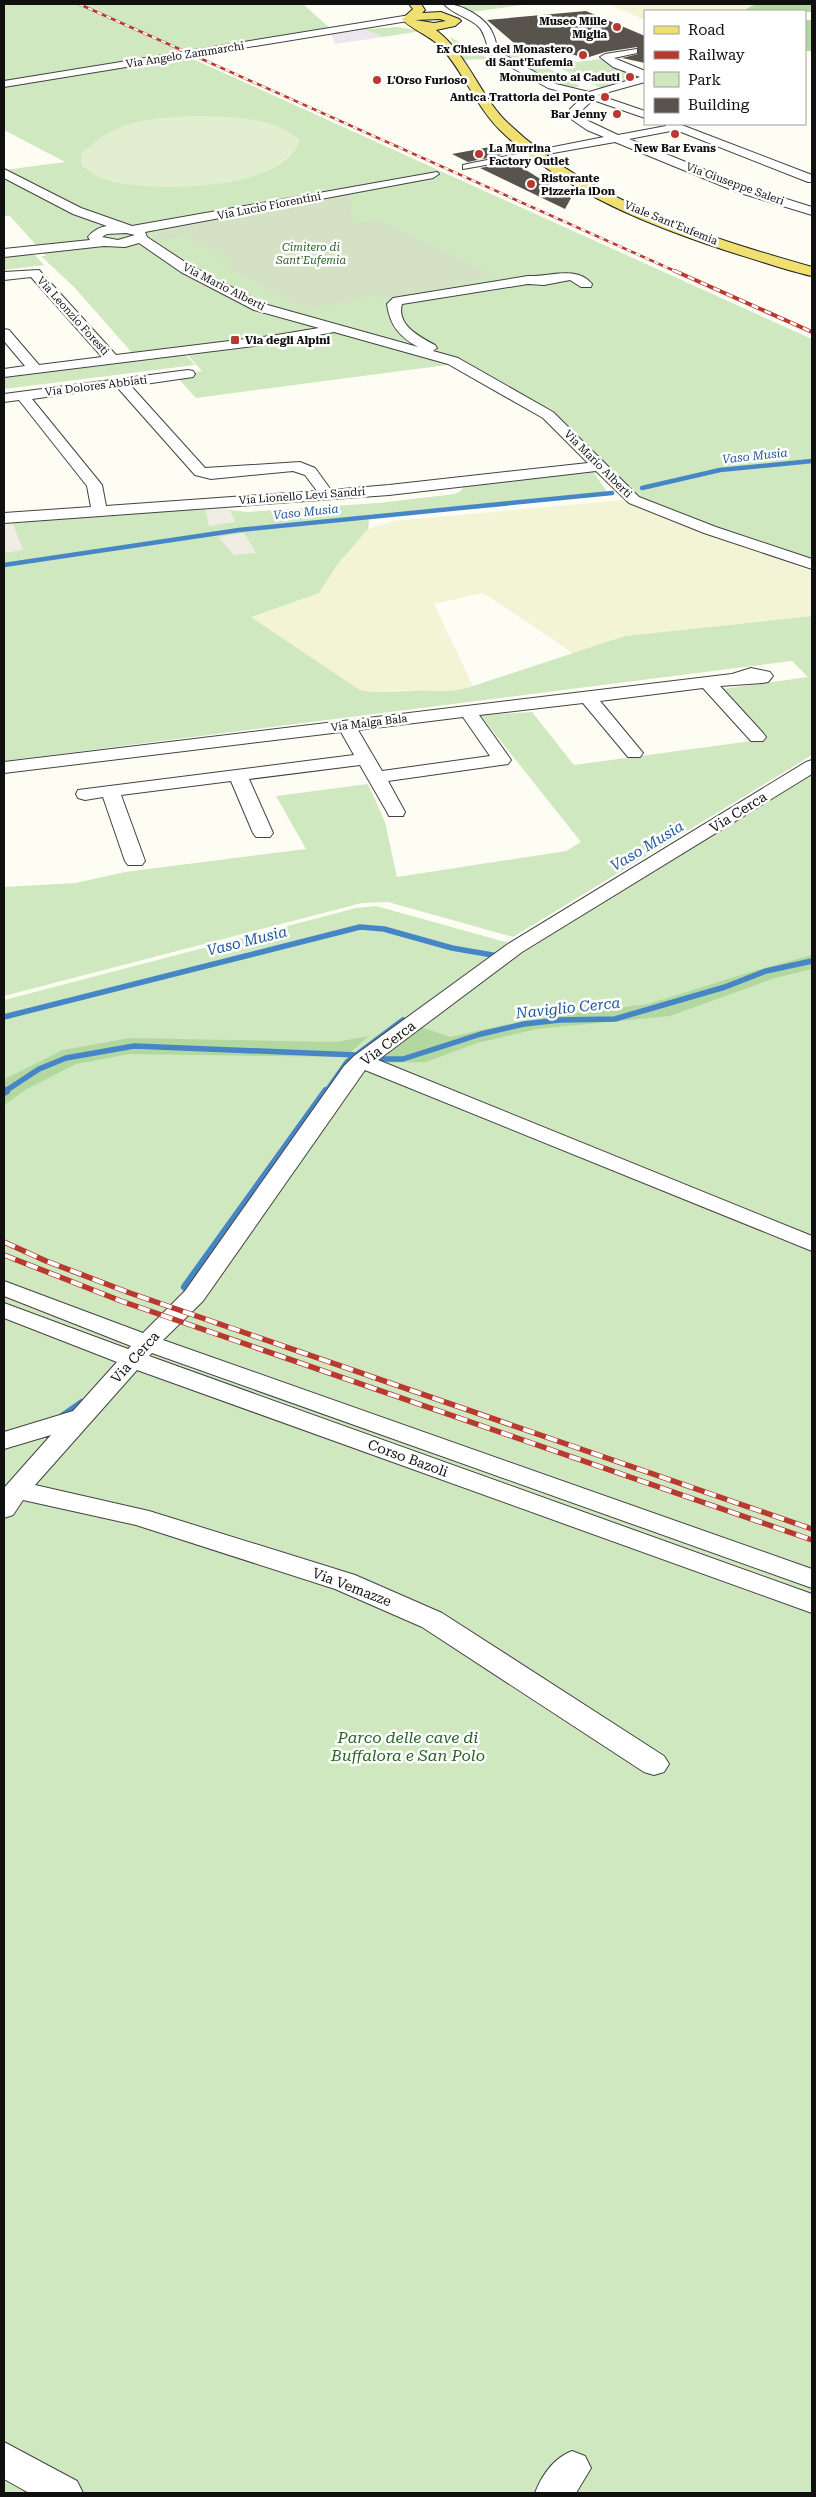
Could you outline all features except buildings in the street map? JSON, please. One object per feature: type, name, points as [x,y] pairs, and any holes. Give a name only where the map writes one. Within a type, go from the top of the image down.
[{"type":"main road","points":[[415,4],[420,10],[415,21],[447,21]]},
{"type":"main road","points":[[427,4],[435,13],[447,21]]},
{"type":"main road","name":"Viale Sant'Eufemia","points":[[415,21],[444,41],[503,127],[536,155],[616,201],[666,223],[770,260],[812,272]]},
{"type":"main road","points":[[444,41],[446,37],[443,30],[447,21]]},
{"type":"street","points":[[449,4],[482,24],[497,55],[552,86],[589,95],[644,115]]},
{"type":"street","name":"Via Angelo Zammarchi","points":[[4,84],[367,26],[415,21]]},
{"type":"street","points":[[447,21],[484,29]]},
{"type":"street","points":[[633,51],[604,57],[644,77]]},
{"type":"street","points":[[589,95],[644,77]]},
{"type":"street","name":"Via Giuseppe Saleri","points":[[589,95],[576,109],[577,119],[590,128],[741,189],[812,211]]},
{"type":"street","points":[[467,168],[620,139],[673,125],[811,178]]},
{"type":"street","name":"Via Lucio Fiorentini","points":[[135,233],[429,175],[406,169]]},
{"type":"street","points":[[4,173],[77,211],[96,224],[103,238]]},
{"type":"street","points":[[381,174],[398,181]]},
{"type":"street","points":[[347,175],[372,186]]},
{"type":"street","name":"Via Mario Alberti","points":[[77,211],[135,233],[169,259]]},
{"type":"street","points":[[103,238],[130,242],[135,233]]},
{"type":"street","points":[[4,253],[135,233]]},
{"type":"street","name":"Via Mario Alberti","points":[[103,238],[137,247],[169,259],[259,307],[453,361]]},
{"type":"street","name":"Via Leonzio Foresti","points":[[4,276],[34,273],[112,359]]},
{"type":"street","name":"Via Mario Alberti","points":[[586,284],[572,276],[544,281],[528,280],[398,301],[394,304],[395,318],[405,333],[548,415],[634,500],[646,506],[812,564]]},
{"type":"street","points":[[4,373],[271,340],[336,329]]},
{"type":"street","points":[[4,333],[10,349],[35,369]]},
{"type":"street","name":"Via Dolores Abbiati","points":[[4,398],[188,374]]},
{"type":"street","points":[[121,382],[200,472],[211,474],[305,466],[328,495]]},
{"type":"street","points":[[22,395],[94,485],[99,510]]},
{"type":"street","name":"Via Lionello Levi Sandri","points":[[4,518],[328,495],[600,466]]},
{"type":"street","name":"Via Malga Bala","points":[[4,768],[735,679]]},
{"type":"street","points":[[707,682],[757,737]]},
{"type":"street","points":[[588,697],[634,753]]},
{"type":"street","points":[[377,777],[502,760],[467,711]]},
{"type":"street","points":[[347,726],[396,812]]},
{"type":"street","points":[[85,794],[365,759]]},
{"type":"street","name":"Via Cerca","points":[[82,1417],[140,1351],[194,1296],[352,1071],[362,1061],[515,948],[812,766]]},
{"type":"street","points":[[238,775],[263,833]]},
{"type":"street","points":[[110,791],[135,861]]},
{"type":"street","points":[[362,1061],[812,1244]]},
{"type":"street","name":"Corso Bazoli","points":[[4,1288],[140,1351],[812,1604]]},
{"type":"street","name":"Corso Bazoli","points":[[4,1310],[140,1351],[812,1579]]},
{"type":"street","points":[[4,1442],[82,1417]]},
{"type":"street","name":"Via Vemazze","points":[[10,1500],[82,1417]]},
{"type":"street","name":"Via Vemazze","points":[[10,1500],[140,1517],[346,1582],[432,1620],[654,1764]]},
{"type":"street","points":[[4,2459],[64,2493]]},
{"type":"shaded area","points":[[365,29],[383,37],[335,44],[331,34]]},
{"type":"shaded area","points":[[222,506],[230,510],[235,522],[209,526],[205,507]]},
{"type":"shaded area","points":[[12,521],[23,550],[4,553],[4,522]]},
{"type":"shaded area","points":[[244,533],[256,553],[234,555],[218,537]]},
{"type":"green space","points":[[4,4],[303,4],[332,30],[182,54],[812,339],[812,563],[656,507],[622,487],[606,465],[555,414],[462,363],[196,398],[176,376],[202,371],[181,348],[134,355],[74,287],[41,256],[46,256],[10,216],[4,216],[4,170],[65,162],[4,130]]},
{"type":"green space","points":[[458,4],[529,4],[472,12]]},
{"type":"green space","points":[[608,4],[756,4],[744,10],[644,10],[644,20]]},
{"type":"green space","points":[[756,4],[812,4],[812,12],[806,12],[806,10],[744,10]]},
{"type":"green space","points":[[806,20],[812,20],[812,51],[806,51]]},
{"type":"green space","points":[[398,27],[421,31],[383,37],[365,29]]},
{"type":"green space","points":[[450,37],[489,59],[462,60]]},
{"type":"green space","points":[[506,44],[580,86],[564,88],[540,78],[499,51],[498,45]]},
{"type":"green space","points":[[601,59],[636,77],[601,88],[553,65]]},
{"type":"green space","points":[[199,116],[252,119],[265,122],[289,132],[300,140],[289,157],[269,170],[243,179],[213,184],[152,187],[126,184],[99,177],[81,164],[81,154],[98,139],[115,129],[150,120]]},
{"type":"green space","name":"Cimitero di Sant'Eufemia","points":[[343,195],[352,199],[350,219],[356,223],[377,219],[494,276],[387,298],[374,296],[307,310],[220,262],[231,260],[186,236],[154,242],[156,236],[172,228]]},
{"type":"green space","points":[[32,252],[44,265],[4,270],[4,255]]},
{"type":"green space","points":[[184,353],[195,365],[4,389],[4,376]]},
{"type":"green space","points":[[592,470],[607,492],[366,515],[369,521],[368,529],[337,565],[319,593],[251,617],[360,690],[379,692],[449,691],[464,688],[625,636],[812,616],[812,755],[513,937],[388,902],[362,903],[4,996],[4,887],[76,883],[125,872],[306,849],[276,796],[368,784],[385,822],[397,877],[566,851],[581,842],[480,715],[532,712],[574,765],[759,740],[715,690],[808,677],[792,661],[4,761],[4,522],[222,506],[230,510],[248,512],[378,503],[455,494],[462,490],[464,485]]},
{"type":"green space","points":[[622,500],[812,572],[812,616],[625,636],[574,654],[483,593],[434,604],[473,686],[454,692],[440,693],[401,690],[372,693],[360,690],[250,616],[319,593],[337,565],[368,529],[394,521]]},
{"type":"green space","name":"Parco delle cave di Buffalora e San Polo","points":[[812,771],[812,2493],[4,2493],[4,1000],[356,908],[376,906],[523,947]]},
{"type":"green space","points":[[812,955],[812,969],[775,978],[670,1016],[537,1029],[477,1043],[426,1062],[376,1063],[421,1027],[450,1037],[541,1017],[648,1004]]},
{"type":"green space","points":[[369,1036],[345,1057],[129,1054],[76,1064],[27,1089],[4,1105],[4,1080],[63,1050],[130,1038],[336,1042]]},
{"type":"waterway","name":"Vaso Musia","points":[[642,488],[720,470],[812,461]]},
{"type":"waterway","name":"Vaso Musia","points":[[4,565],[239,530],[612,493]]},
{"type":"waterway","name":"Vaso Musia","points":[[4,1017],[360,927],[384,929],[452,948],[498,956],[501,953]]},
{"type":"waterway","name":"Naviglio Cerca","points":[[382,1059],[403,1059],[481,1034],[524,1024],[560,1020],[615,1019],[725,987],[766,971],[812,961]]},
{"type":"waterway","name":"Vaso Musia","points":[[356,1055],[403,1020]]},
{"type":"waterway","name":"Naviglio Cerca","points":[[6,1091],[4,1092],[39,1069],[66,1058],[134,1046],[356,1055]]},
{"type":"waterway","name":"Vaso Musia","points":[[326,1092],[347,1062],[356,1055]]},
{"type":"waterway","name":"Vaso Musia","points":[[185,1287],[326,1091]]},
{"type":"waterway","name":"Vaso Musia","points":[[62,1417],[82,1403]]},
{"type":"railway","points":[[79,4],[677,272]]},
{"type":"railway","points":[[675,271],[812,332]]},
{"type":"railway","points":[[4,1242],[46,1261],[130,1293],[812,1529]]},
{"type":"railway","points":[[4,1255],[121,1301],[812,1540]]},
{"type":"place","name":"Museo Mille Miglia","points":[[617,27]]},
{"type":"place","name":"Ex Chiesa del Monastero di Sant'Eufemia","points":[[583,55]]},
{"type":"place","name":"Monumento ai Caduti","points":[[630,77]]},
{"type":"place","name":"L'Orso Furioso","points":[[377,80]]},
{"type":"place","name":"Antica Trattoria del Ponte","points":[[605,97]]},
{"type":"place","name":"Bar Jenny","points":[[617,114]]},
{"type":"place","name":"New Bar Evans","points":[[675,134]]},
{"type":"place","name":"La Murrina Factory Outlet","points":[[479,154]]},
{"type":"place","name":"Ristorante Pizzeria iDon","points":[[531,184]]},
{"type":"place","name":"Via degli Alpini","points":[[235,340]]}]
